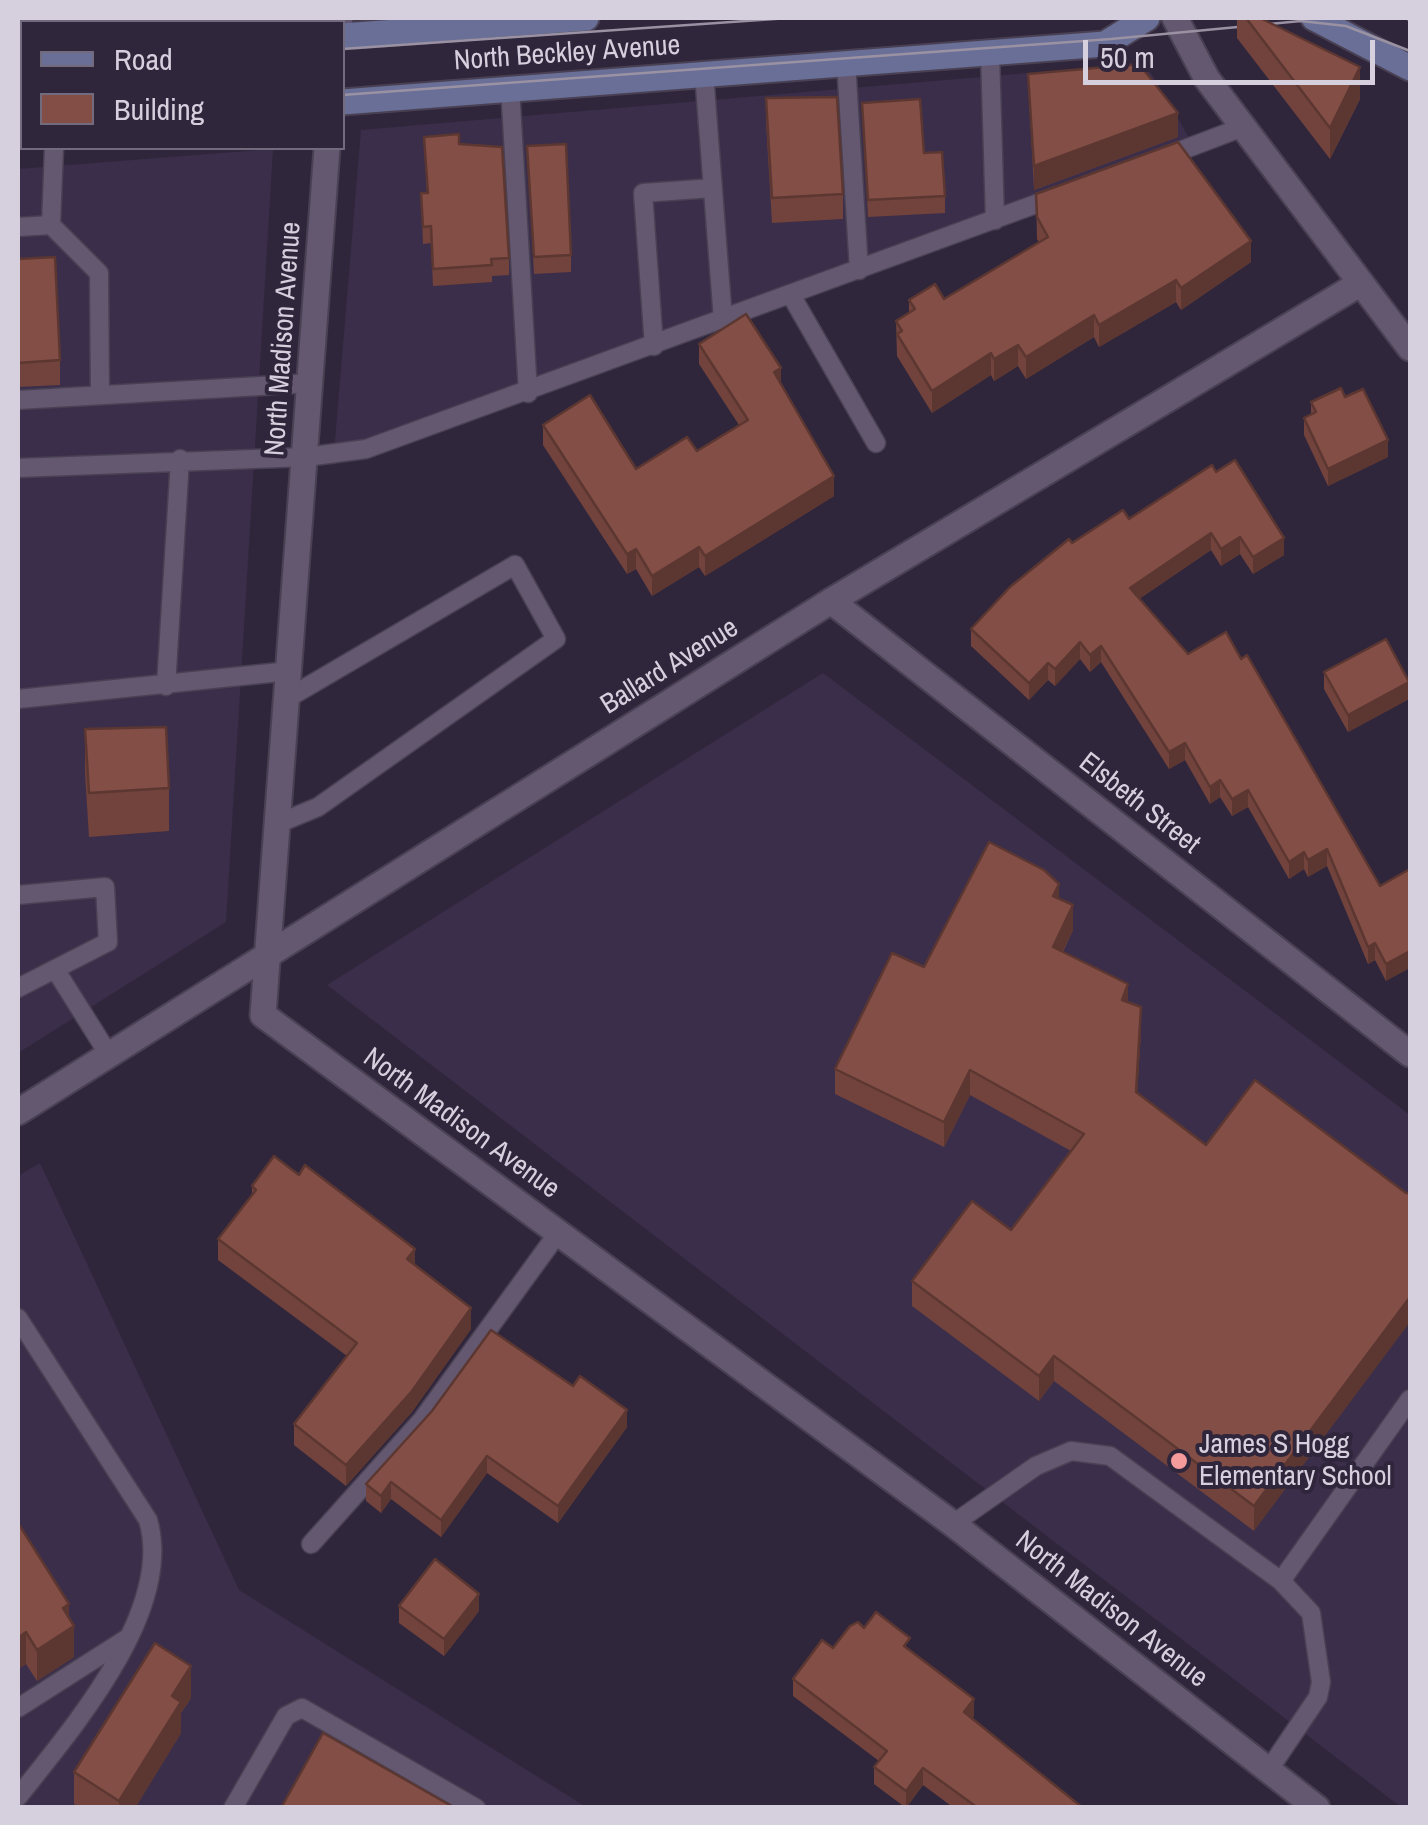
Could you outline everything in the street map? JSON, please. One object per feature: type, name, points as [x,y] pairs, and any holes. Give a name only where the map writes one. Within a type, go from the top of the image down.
[{"type":"main road","name":"North Beckley Avenue","points":[[345,36],[586,18]]},
{"type":"main road","name":"North Beckley Avenue","points":[[345,102],[1105,44],[1147,18]]},
{"type":"main road","points":[[1314,18],[1410,68]]},
{"type":"street","points":[[1175,18],[1207,79],[1410,348]]},
{"type":"street","name":"North Madison Avenue","points":[[327,150],[263,1015],[953,1524],[1317,1808]]},
{"type":"street","name":"Ballard Avenue","points":[[18,1112],[830,601],[1361,283]]},
{"type":"street","name":"Elsbeth Street","points":[[830,601],[1410,1054]]},
{"type":"lane","points":[[990,53],[994,220]]},
{"type":"lane","points":[[846,62],[859,270]]},
{"type":"lane","points":[[704,73],[723,320]]},
{"type":"lane","points":[[510,88],[528,393]]},
{"type":"lane","points":[[1144,164],[1243,127]]},
{"type":"lane","points":[[54,150],[51,225],[99,274],[100,395]]},
{"type":"lane","points":[[654,346],[643,193],[713,188]]},
{"type":"lane","points":[[18,468],[306,457],[366,449],[528,393],[1069,192]]},
{"type":"lane","points":[[18,228],[51,225]]},
{"type":"lane","points":[[791,295],[876,443]]},
{"type":"lane","points":[[18,400],[312,383]]},
{"type":"lane","points":[[166,686],[180,459]]},
{"type":"lane","points":[[277,824],[318,807],[556,640],[515,565],[288,698]]},
{"type":"lane","points":[[18,700],[290,671]]},
{"type":"lane","points":[[18,895],[105,888],[108,942],[18,988]]},
{"type":"lane","points":[[55,969],[108,1056]]},
{"type":"lane","points":[[312,1544],[422,1420],[558,1234]]},
{"type":"lane","points":[[18,1318],[148,1520],[153,1538],[144,1600],[102,1690],[18,1797]]},
{"type":"lane","points":[[1281,1581],[1410,1399]]},
{"type":"lane","points":[[953,1524],[1036,1466],[1071,1451],[1110,1456],[1281,1581],[1310,1613],[1320,1682],[1318,1697],[1268,1771]]},
{"type":"lane","points":[[18,1708],[126,1639]]},
{"type":"lane","points":[[233,1808],[286,1716],[302,1708],[476,1808]]},
{"type":"shaded area","points":[[1145,63],[1197,151],[483,401],[333,465],[361,130]]},
{"type":"shaded area","points":[[273,150],[226,922],[18,1053],[18,169]]},
{"type":"shaded area","name":"James S Hogg Elementary School","points":[[823,673],[1410,1115],[1410,1807],[1401,1807],[327,985]]},
{"type":"shaded area","points":[[40,1163],[239,1590],[586,1807],[18,1808],[18,1176]]},
{"type":"building","points":[[1246,18],[1260,18],[1360,67],[1330,128]]},
{"type":"building","points":[[1139,64],[1178,113],[1034,166],[1028,74]]},
{"type":"building","points":[[837,97],[843,194],[772,198],[766,98]]},
{"type":"building","points":[[920,99],[924,153],[942,152],[945,196],[868,200],[862,103]]},
{"type":"building","points":[[459,134],[459,144],[502,147],[509,258],[491,259],[492,265],[433,269],[431,226],[423,227],[421,193],[428,193],[424,137]]},
{"type":"building","points":[[1178,142],[1251,241],[1181,288],[1176,280],[1099,325],[1094,315],[1026,357],[1018,345],[994,359],[991,353],[932,391],[897,334],[902,331],[896,321],[915,309],[909,300],[935,284],[944,299],[1048,237],[1037,217],[1036,194]]},
{"type":"building","points":[[566,144],[571,255],[534,257],[527,146]]},
{"type":"building","points":[[55,257],[60,360],[18,363],[18,259]]},
{"type":"building","points":[[746,314],[781,368],[774,372],[834,476],[705,556],[699,547],[652,576],[636,549],[627,554],[543,425],[590,395],[636,469],[687,437],[697,451],[748,420],[699,344]]},
{"type":"building","points":[[1341,388],[1345,397],[1363,389],[1388,440],[1328,469],[1304,418],[1316,412],[1311,402]]},
{"type":"building","points":[[1235,460],[1284,538],[1253,557],[1240,537],[1221,549],[1211,533],[1130,588],[1188,654],[1226,632],[1241,659],[1247,655],[1380,886],[1410,869],[1410,951],[1386,964],[1375,943],[1368,947],[1327,849],[1308,860],[1304,852],[1289,862],[1248,790],[1232,799],[1220,780],[1210,787],[1185,743],[1169,752],[1101,646],[1090,655],[1080,642],[1055,669],[1048,663],[1029,683],[971,629],[1010,587],[1069,539],[1072,543],[1123,510],[1129,519],[1212,465],[1216,472]]},
{"type":"building","points":[[1386,639],[1409,682],[1348,715],[1324,672]]},
{"type":"building","points":[[166,727],[169,788],[89,793],[85,729]]},
{"type":"building","points":[[989,842],[1044,870],[1059,884],[1053,896],[1073,905],[1053,947],[1128,984],[1122,1000],[1141,1007],[1136,1092],[1206,1145],[1255,1080],[1410,1193],[1410,1297],[1254,1506],[1054,1356],[1039,1376],[912,1281],[972,1201],[1011,1230],[1084,1134],[970,1070],[944,1122],[835,1069],[892,953],[924,967]]},
{"type":"building","points":[[274,1156],[299,1175],[305,1165],[415,1249],[407,1259],[471,1308],[412,1391],[346,1465],[294,1424],[357,1343],[218,1239],[256,1190],[252,1186]]},
{"type":"building","points":[[491,1330],[573,1386],[580,1376],[627,1410],[558,1506],[487,1456],[441,1520],[391,1482],[381,1496],[366,1484],[432,1411]]},
{"type":"building","points":[[18,1523],[69,1604],[63,1608],[74,1626],[37,1650],[26,1632],[18,1638]]},
{"type":"building","points":[[435,1559],[479,1594],[444,1639],[399,1606]]},
{"type":"building","points":[[876,1612],[910,1638],[904,1646],[974,1699],[964,1712],[1083,1808],[978,1808],[923,1768],[906,1791],[874,1767],[887,1751],[793,1679],[822,1640],[833,1648],[850,1626],[858,1622],[864,1628]]},
{"type":"building","points":[[155,1643],[191,1666],[172,1696],[181,1702],[119,1801],[74,1772]]},
{"type":"building","points":[[323,1733],[455,1808],[281,1808]]},
{"type":"tram line","points":[[345,49],[789,18]]},
{"type":"tram line","points":[[1405,18],[1410,20]]},
{"type":"tram line","points":[[345,95],[1111,39],[1301,21],[1346,26],[1410,51]]},
{"type":"place","name":"James S Hogg Elementary School","points":[[1179,1461]]}]
